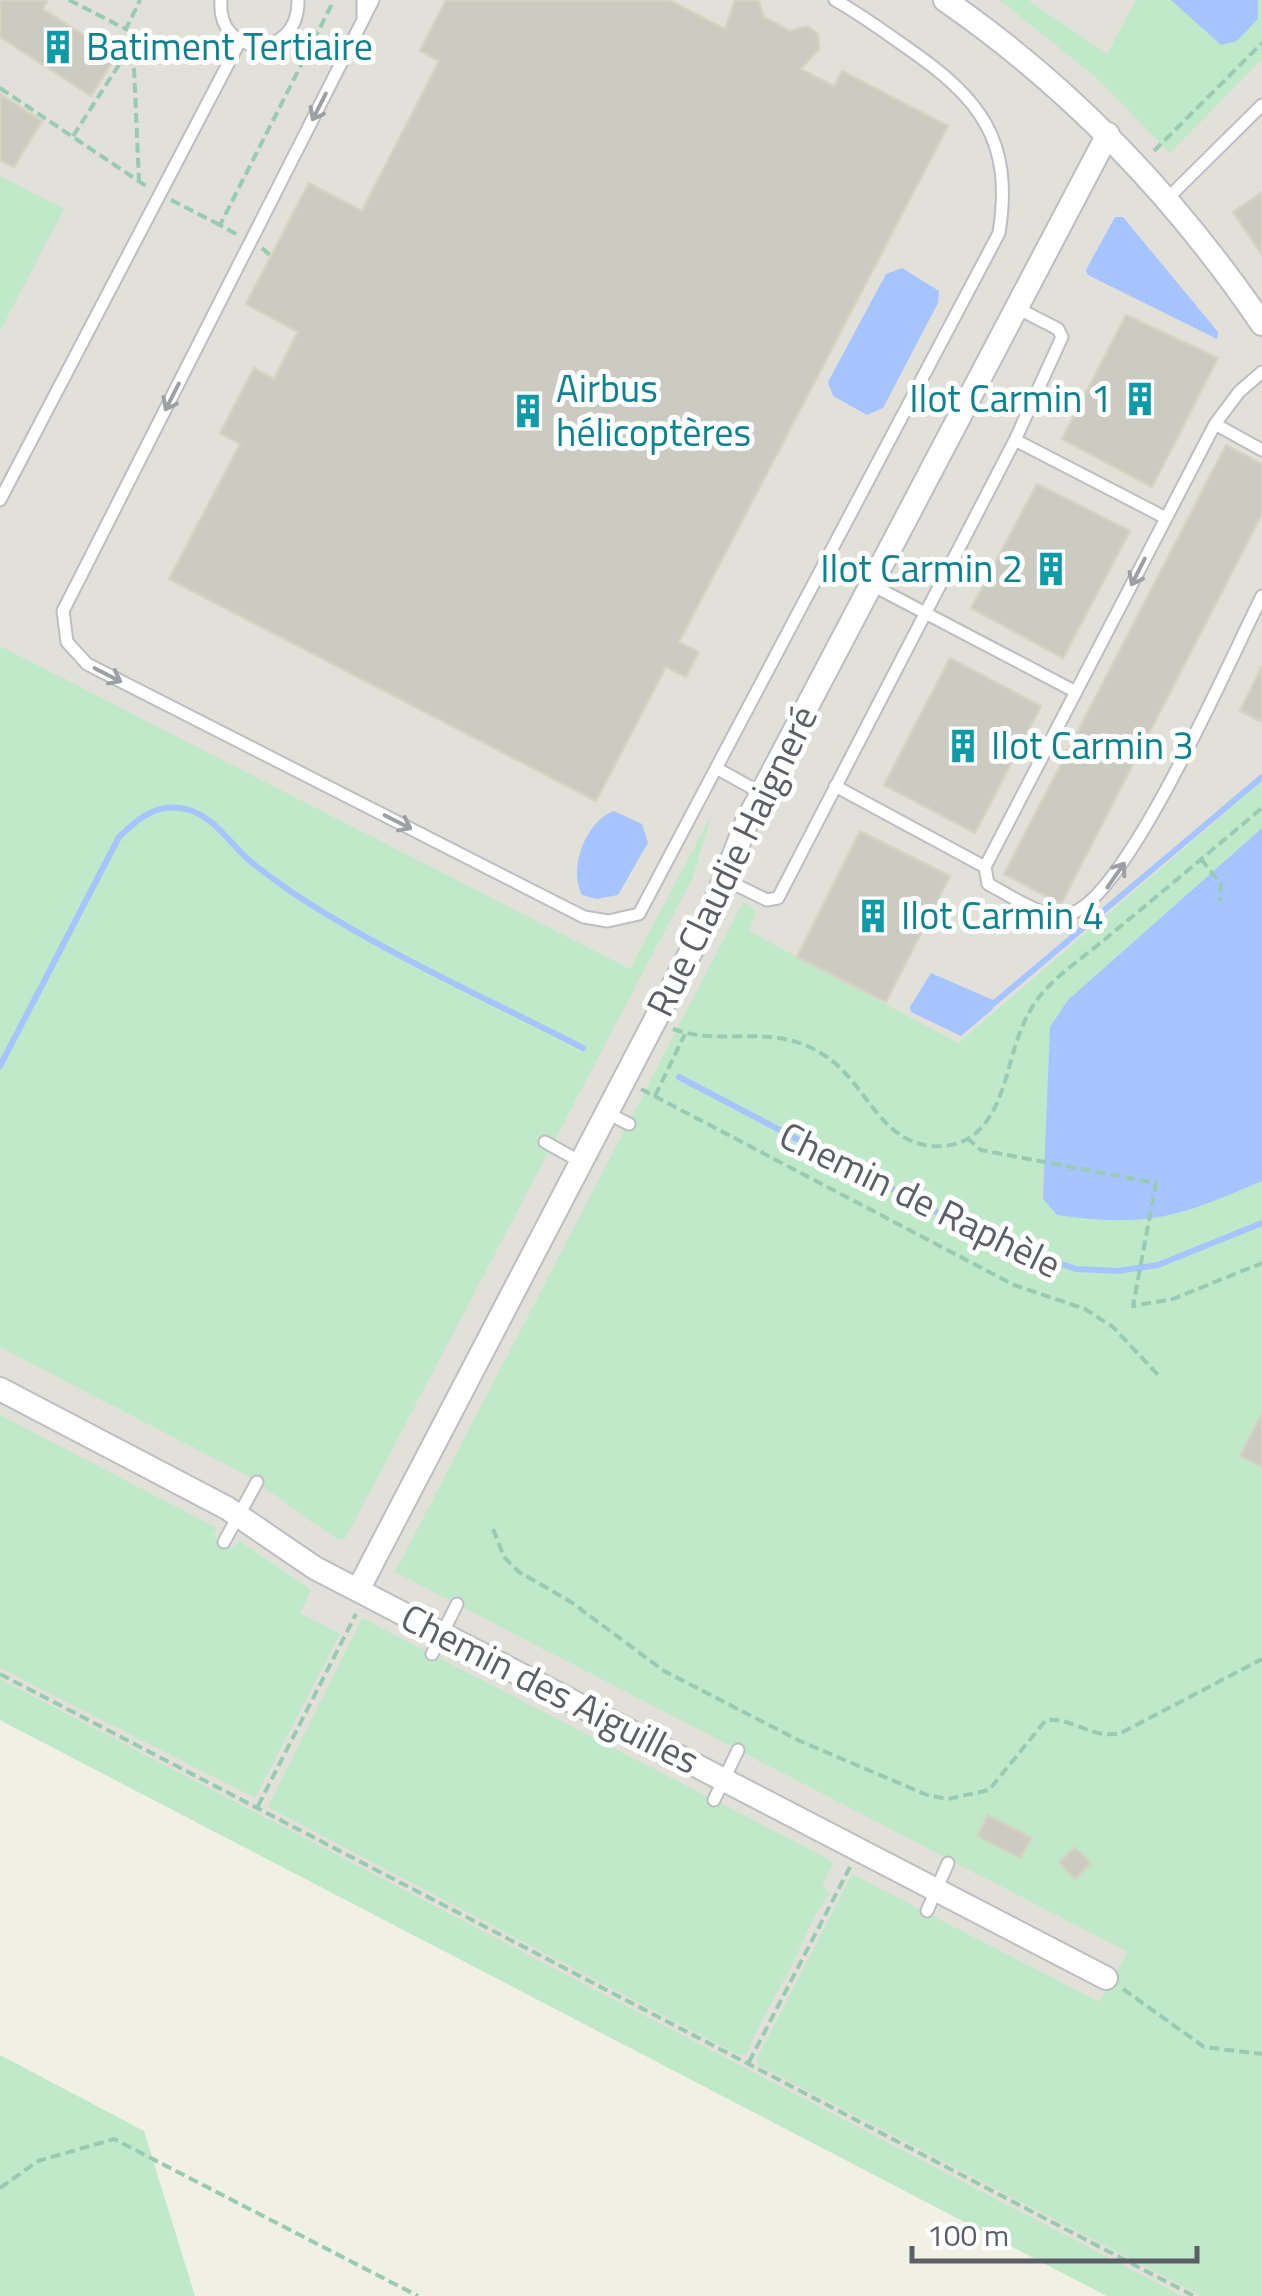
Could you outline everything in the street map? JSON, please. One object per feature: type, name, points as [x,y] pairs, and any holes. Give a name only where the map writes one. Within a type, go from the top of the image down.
[{"type":"street","points":[[945,0],[1044,75],[1108,134],[1169,197],[1262,324]]},
{"type":"street","name":"Rue Claudie Haigneré","points":[[358,1600],[726,880],[762,793],[1108,134]]},
{"type":"street","name":"Chemin des Aiguilles","points":[[0,1389],[239,1515],[358,1600],[437,1644],[932,1900],[1106,1978]]},
{"type":"lane","points":[[221,0],[224,22],[240,41],[264,46],[286,36],[298,14],[298,0]]},
{"type":"lane","points":[[363,0],[363,20]]},
{"type":"lane","points":[[373,0],[63,611],[67,642],[87,664],[584,917],[608,921],[640,914],[999,233],[1005,197],[1002,161],[989,127],[956,81],[834,0]]},
{"type":"lane","points":[[0,500],[240,41]]},
{"type":"lane","points":[[1169,197],[1262,105]]},
{"type":"lane","points":[[726,880],[767,900],[778,898],[1015,440],[1062,337],[1058,330],[1015,307]]},
{"type":"lane","points":[[1262,372],[1239,392],[1215,424],[985,867],[988,884],[1045,913],[1072,914],[1105,891],[1134,846],[1262,596]]},
{"type":"lane","points":[[1215,424],[1262,450]]},
{"type":"lane","points":[[1015,440],[1166,518]]},
{"type":"lane","points":[[870,584],[1076,692]]},
{"type":"lane","points":[[716,768],[762,793]]},
{"type":"lane","points":[[834,786],[985,867]]},
{"type":"lane","points":[[607,1113],[629,1124]]},
{"type":"lane","points":[[545,1142],[581,1162]]},
{"type":"lane","points":[[224,1542],[257,1482]]},
{"type":"lane","points":[[437,1644],[457,1604]]},
{"type":"lane","points":[[719,1790],[738,1750]]},
{"type":"lane","points":[[932,1900],[948,1863]]},
{"type":"path","points":[[69,0],[126,29]]},
{"type":"path","points":[[73,136],[124,58],[126,29],[140,0]]},
{"type":"path","points":[[220,225],[331,6],[330,0]]},
{"type":"path","points":[[1154,151],[1262,43]]},
{"type":"path","points":[[124,58],[134,67],[138,182]]},
{"type":"path","points":[[0,88],[138,182],[271,256]]},
{"type":"path","points":[[672,1030],[685,1034],[760,1034],[795,1041],[845,1072],[881,1119],[900,1136],[940,1146],[967,1138],[991,1118],[1018,1037],[1047,988],[1262,808]]},
{"type":"path","points":[[1201,860],[1221,884],[1220,901]]},
{"type":"path","points":[[655,1096],[685,1034]]},
{"type":"path","name":"Chemin de Raphèle","points":[[642,1089],[1014,1285],[1085,1309],[1113,1327],[1160,1378]]},
{"type":"path","points":[[967,1138],[981,1150],[1156,1183],[1133,1306],[1174,1300],[1262,1263]]},
{"type":"path","points":[[493,1529],[504,1557],[518,1572],[572,1602],[664,1672],[800,1741],[948,1800],[990,1790],[1046,1720],[1056,1719],[1095,1734],[1121,1733],[1262,1658]]},
{"type":"path","points":[[257,1808],[358,1600]]},
{"type":"path","points":[[0,1674],[1194,2296]]},
{"type":"path","points":[[748,2064],[850,1867]]},
{"type":"path","points":[[1106,1978],[1204,2047],[1262,2054]]},
{"type":"path","points":[[0,2188],[38,2160],[114,2139],[418,2296]]},
{"type":"shaded area","points":[[0,0],[1262,0],[1262,781],[958,1043],[1262,1415],[1262,2296],[1107,2296],[0,1720]]},
{"type":"green space","points":[[1000,0],[1028,0],[1107,54],[1136,0],[1262,0],[1262,59],[1170,153],[1098,79]]},
{"type":"green space","points":[[0,176],[64,209],[0,331]]},
{"type":"green space","points":[[0,646],[630,969],[712,814],[692,879],[345,1539],[337,1539],[248,1476],[0,1347]]},
{"type":"green space","points":[[1262,781],[1262,2296],[1202,2296],[758,2065],[757,2058],[852,1874],[1099,2002],[1128,1952],[395,1572],[743,902],[756,911],[749,931],[958,1043]]},
{"type":"green space","points":[[0,1415],[217,1528],[214,1537],[233,1548],[240,1541],[311,1590],[300,1613],[340,1634],[255,1798],[0,1668]]},
{"type":"green space","points":[[362,1618],[834,1862],[822,1885],[830,1893],[747,2054],[738,2055],[268,1807]]},
{"type":"green space","points":[[0,1679],[1182,2296],[1107,2296],[0,1720]]},
{"type":"green space","points":[[0,2055],[144,2131],[195,2296],[0,2296]]},
{"type":"water","points":[[1171,0],[1258,0],[1258,19],[1237,41],[1221,45]]},
{"type":"water","points":[[1115,217],[1123,217],[1218,332],[1217,339],[1088,275],[1086,270]]},
{"type":"water","points":[[902,268],[939,291],[938,303],[883,408],[867,415],[833,396],[828,382],[886,274]]},
{"type":"water","points":[[614,811],[642,824],[648,843],[618,895],[597,899],[582,895],[577,873],[582,847],[595,825]]},
{"type":"water","points":[[1262,828],[1262,1181],[1162,1216],[1116,1220],[1057,1215],[1043,1199],[1050,1027],[1068,1000]]},
{"type":"water","points":[[931,973],[993,1000],[993,1009],[961,1036],[911,1012],[910,1007]]},
{"type":"building","name":"Batiment Tertiaire","points":[[0,0],[48,0],[43,9],[116,56],[91,96],[0,37]]},
{"type":"building","name":"Airbus hélicoptères","points":[[446,0],[669,0],[725,29],[735,0],[758,0],[764,17],[790,31],[807,26],[818,34],[819,49],[801,69],[834,86],[842,71],[948,126],[679,642],[699,652],[686,677],[666,667],[596,801],[169,579],[240,444],[220,433],[254,368],[274,379],[298,332],[246,304],[309,183],[362,211],[439,61],[420,51]]},
{"type":"building","points":[[0,94],[42,121],[14,167],[0,160]]},
{"type":"building","points":[[1262,192],[1262,255],[1233,212]]},
{"type":"building","name":"Ilot Carmin 1","points":[[1126,315],[1218,358],[1152,487],[1062,439]]},
{"type":"building","points":[[1226,445],[1262,464],[1262,514],[1061,904],[1004,874]]},
{"type":"building","name":"Ilot Carmin 2","points":[[1037,484],[1130,531],[1063,658],[971,608]]},
{"type":"building","name":"Ilot Carmin 3","points":[[950,658],[1041,706],[975,833],[884,785]]},
{"type":"building","points":[[1262,666],[1262,722],[1240,711]]},
{"type":"building","name":"Ilot Carmin 4","points":[[860,831],[950,876],[886,1002],[797,957]]},
{"type":"building","points":[[1262,1413],[1262,1467],[1240,1456]]},
{"type":"building","points":[[988,1815],[1032,1838],[1020,1858],[977,1836]]},
{"type":"building","points":[[1075,1847],[1091,1864],[1075,1879],[1059,1862]]},
{"type":"waterway","points":[[993,1004],[1262,777]]},
{"type":"waterway","points":[[0,1066],[119,837],[143,817],[170,807],[192,811],[209,820],[255,865],[328,915],[583,1048]]},
{"type":"waterway","points":[[679,1077],[986,1238],[1076,1269],[1118,1271],[1158,1265],[1262,1223]]},
{"type":"place","name":"Batiment Tertiaire","points":[[58,47]]},
{"type":"place","name":"Ilot Carmin 1","points":[[1140,399]]},
{"type":"place","name":"Airbus hélicoptères","points":[[528,411]]},
{"type":"place","name":"Ilot Carmin 2","points":[[1051,569]]},
{"type":"place","name":"Ilot Carmin 3","points":[[963,746]]},
{"type":"place","name":"Ilot Carmin 4","points":[[873,916]]}]
